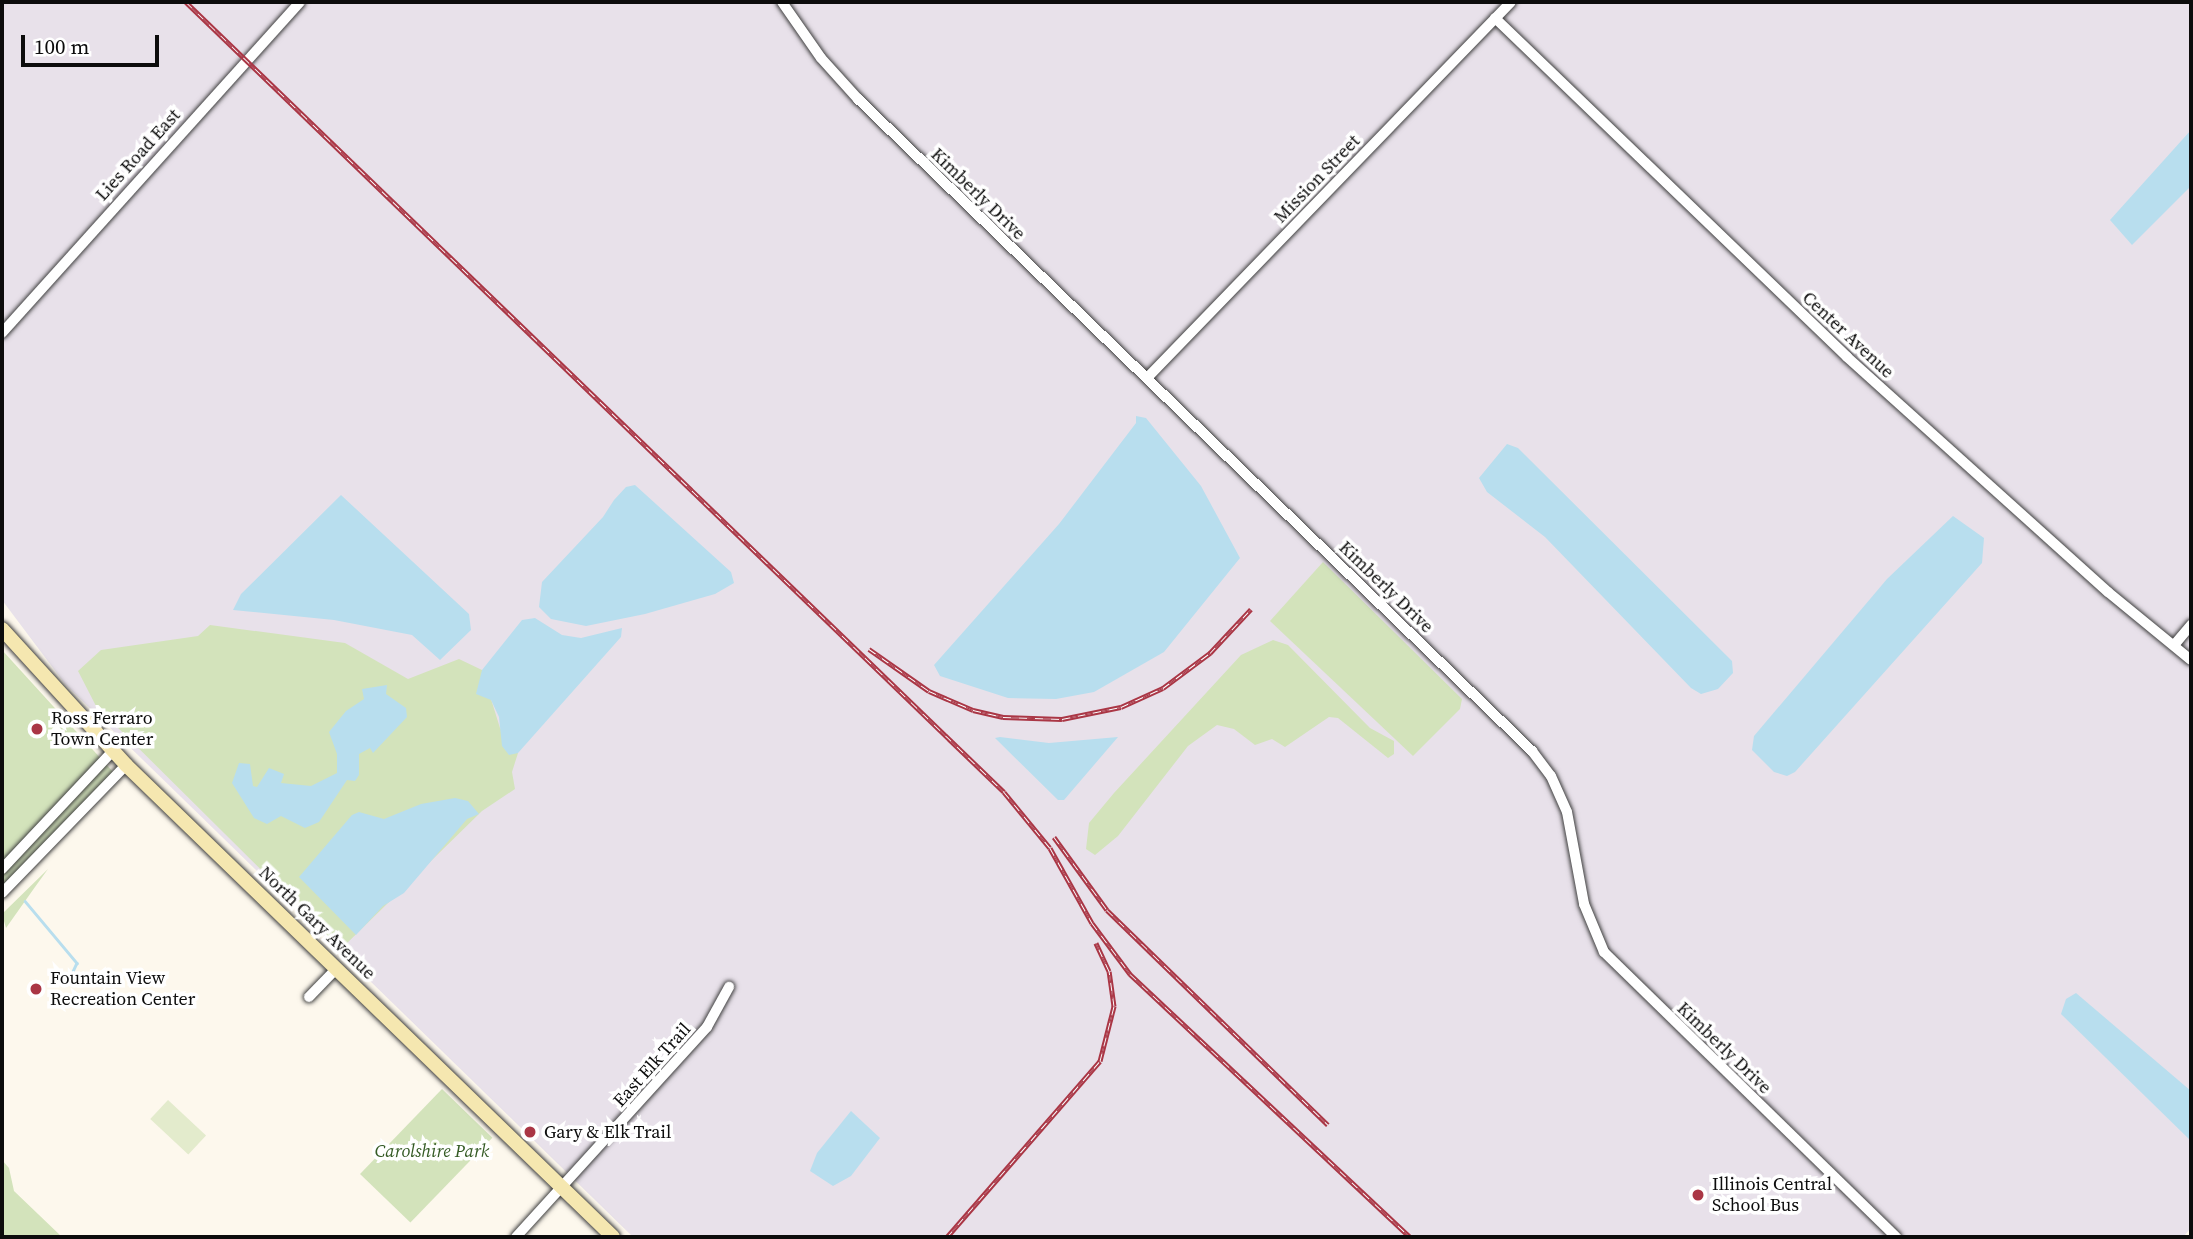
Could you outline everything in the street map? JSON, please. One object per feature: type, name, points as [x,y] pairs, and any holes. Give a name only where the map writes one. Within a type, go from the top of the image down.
[{"type":"street","name":"Lies Road East","points":[[2,333],[300,2]]},
{"type":"street","name":"Kimberly Drive","points":[[782,2],[841,81],[1532,751],[1555,784],[1567,813],[1587,915],[1604,952],[1896,1237]]},
{"type":"street","name":"Mission Street","points":[[1147,378],[1511,2]]},
{"type":"street","name":"Center Avenue","points":[[1495,18],[1847,357],[2108,592],[2175,644],[2191,660]]},
{"type":"street","points":[[2175,644],[2191,625]]},
{"type":"street","name":"North Gary Avenue","points":[[2,629],[126,765],[613,1237]]},
{"type":"street","points":[[2,869],[113,751]]},
{"type":"street","points":[[2,893],[126,765]]},
{"type":"street","points":[[309,997],[336,969]]},
{"type":"street","name":"East Elk Trail","points":[[516,1237],[707,1027],[729,988]]},
{"type":"shaded area","points":[[2,2],[2191,2],[2191,1228],[2183,1237],[633,1237],[65,684],[2,600]]},
{"type":"green space","points":[[1323,562],[1462,699],[1460,709],[1413,756],[1270,621]]},
{"type":"green space","points":[[210,625],[345,643],[408,679],[459,659],[482,670],[500,728],[518,753],[512,772],[515,789],[482,811],[341,949],[96,706],[78,671],[101,650],[198,636]]},
{"type":"green space","points":[[1273,640],[1288,645],[1370,728],[1394,741],[1394,754],[1388,758],[1338,718],[1329,717],[1285,747],[1272,739],[1255,745],[1234,729],[1217,725],[1188,746],[1118,836],[1095,855],[1086,849],[1089,823],[1114,793],[1241,655]]},
{"type":"green space","name":"Ross Ferraro Town Center","points":[[2,650],[114,773],[2,888]]},
{"type":"green space","points":[[48,869],[35,887],[6,928],[2,914]]},
{"type":"green space","name":"Carolshire Park","points":[[442,1089],[492,1138],[410,1223],[360,1174]]},
{"type":"green space","points":[[168,1100],[206,1135],[188,1154],[150,1119]]},
{"type":"green space","points":[[2,1160],[9,1168],[14,1191],[62,1237],[2,1237]]},
{"type":"water","points":[[2191,130],[2191,186],[2132,245],[2110,220]]},
{"type":"water","points":[[1136,416],[1146,418],[1201,486],[1240,558],[1164,652],[1094,692],[1056,699],[1008,698],[940,676],[934,665],[1059,524],[1136,423]]},
{"type":"water","points":[[1507,444],[1518,448],[1732,661],[1733,673],[1718,689],[1701,694],[1691,688],[1545,537],[1487,492],[1479,478]]},
{"type":"water","points":[[635,485],[731,572],[734,583],[715,594],[645,614],[586,626],[551,619],[539,607],[542,582],[603,517],[626,487]]},
{"type":"water","points":[[341,495],[469,614],[471,630],[440,660],[412,635],[334,620],[233,610],[241,594]]},
{"type":"water","points":[[1953,516],[1984,538],[1982,563],[1795,772],[1787,776],[1774,772],[1752,750],[1754,736],[1887,579]]},
{"type":"water","points":[[535,618],[562,635],[581,638],[622,628],[621,637],[518,753],[509,755],[502,746],[499,717],[491,700],[476,694],[482,670],[522,620]]},
{"type":"water","points":[[387,685],[386,694],[406,708],[407,717],[373,753],[370,748],[359,754],[359,775],[355,781],[347,780],[319,822],[305,828],[281,816],[267,824],[254,818],[232,783],[239,763],[250,764],[253,786],[257,787],[269,768],[284,774],[281,783],[311,786],[337,773],[337,754],[329,732],[346,711],[364,699],[362,689]]},
{"type":"water","points":[[1118,737],[1064,800],[1058,800],[995,738],[1049,743]]},
{"type":"water","points":[[455,798],[468,801],[479,814],[467,819],[404,893],[383,906],[356,935],[299,877],[352,815],[359,812],[384,819],[421,804]]},
{"type":"water","points":[[2076,993],[2191,1091],[2191,1141],[2061,1014],[2066,999]]},
{"type":"water","points":[[851,1111],[880,1138],[851,1176],[833,1186],[810,1171],[817,1153]]},
{"type":"waterway","points":[[25,901],[77,963],[69,980]]},
{"type":"railway","points":[[186,2],[1004,792],[1050,848],[1092,923],[1130,974],[1410,1237]]},
{"type":"railway","points":[[869,649],[929,691],[973,710],[1003,717],[1062,719],[1121,707],[1163,688],[1210,653],[1251,609]]},
{"type":"railway","points":[[1054,837],[1107,910],[1328,1125]]},
{"type":"railway","points":[[947,1237],[1100,1061],[1114,1006],[1109,971],[1096,943]]},
{"type":"place","name":"Ross Ferraro Town Center","points":[[37,729]]},
{"type":"place","name":"Fountain View Recreation Center","points":[[36,989]]},
{"type":"place","name":"Gary & Elk Trail","points":[[530,1132]]},
{"type":"place","name":"Illinois Central School Bus","points":[[1698,1195]]}]
